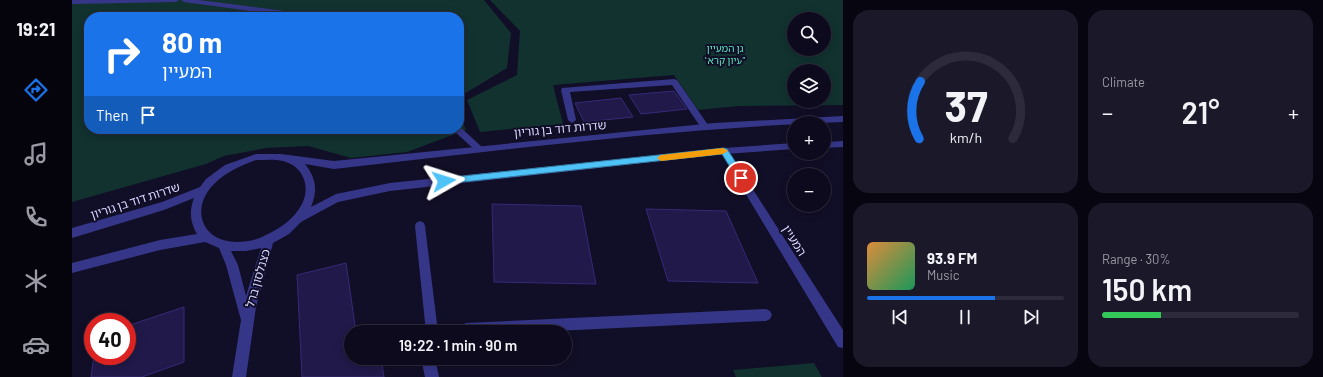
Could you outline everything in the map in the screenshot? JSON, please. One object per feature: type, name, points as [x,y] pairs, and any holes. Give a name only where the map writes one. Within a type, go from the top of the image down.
[{"type":"street","points":[[72,2],[176,0]]},
{"type":"street","points":[[184,0],[277,12]]},
{"type":"street","points":[[572,120],[565,90],[674,82],[705,127]]},
{"type":"street","name":"שדרות דוד בן גוריון","points":[[281,157],[334,165],[479,148],[705,127],[786,120],[843,119]]},
{"type":"street","points":[[463,134],[479,148]]},
{"type":"street","points":[[831,145],[843,144]]},
{"type":"street","points":[[300,218],[309,202],[312,192],[309,176],[296,162],[281,157],[256,157],[236,163],[219,173],[196,202],[194,218],[196,225],[205,237],[217,244],[237,247],[257,244],[278,236],[300,218],[336,198],[390,187],[724,151],[787,146]]},
{"type":"street","name":"המעיין","points":[[724,151],[843,342]]},
{"type":"street","name":"שדרות דוד בן גוריון","points":[[72,233],[164,206],[205,189]]},
{"type":"street","points":[[420,226],[431,325]]},
{"type":"street","points":[[72,268],[160,246],[205,237]]},
{"type":"street","name":"כצנלסון ברל","points":[[239,377],[246,316],[261,260],[269,239]]},
{"type":"street","name":"כצנלסון ברל","points":[[223,245],[232,265],[246,316]]},
{"type":"street","points":[[552,325],[766,315]]},
{"type":"street","points":[[429,365],[432,377]]},
{"type":"green space","points":[[72,0],[484,0],[511,33],[507,68],[464,94],[464,12],[84,12],[84,134],[455,134],[407,152],[351,158],[308,146],[266,148],[224,156],[206,164],[72,202]]},
{"type":"green space","name":"גן המעיין \"עיון קרא\"","points":[[490,0],[843,0],[843,105],[831,105],[831,64],[787,64],[787,106],[739,106],[698,110],[674,75],[553,85],[563,124],[480,132],[467,100],[517,75],[520,31]]},
{"type":"green space","points":[[814,363],[822,377],[736,377],[733,370]]},
{"type":"building","points":[[674,91],[687,109],[641,114],[629,95]]},
{"type":"building","points":[[621,98],[633,117],[584,122],[575,103]]},
{"type":"building","points":[[492,204],[581,206],[596,284],[494,282]]},
{"type":"building","points":[[646,209],[726,211],[758,283],[668,281]]},
{"type":"building","points":[[346,263],[355,325],[344,325],[344,365],[382,365],[384,377],[302,377],[297,275]]},
{"type":"building","points":[[184,307],[184,362],[142,377],[91,377],[93,365],[136,365],[136,323]]},
{"type":"slow traffic","points":[[661,158],[723,151]]},
{"type":"route","points":[[444,181],[724,151],[741,178]]}]
